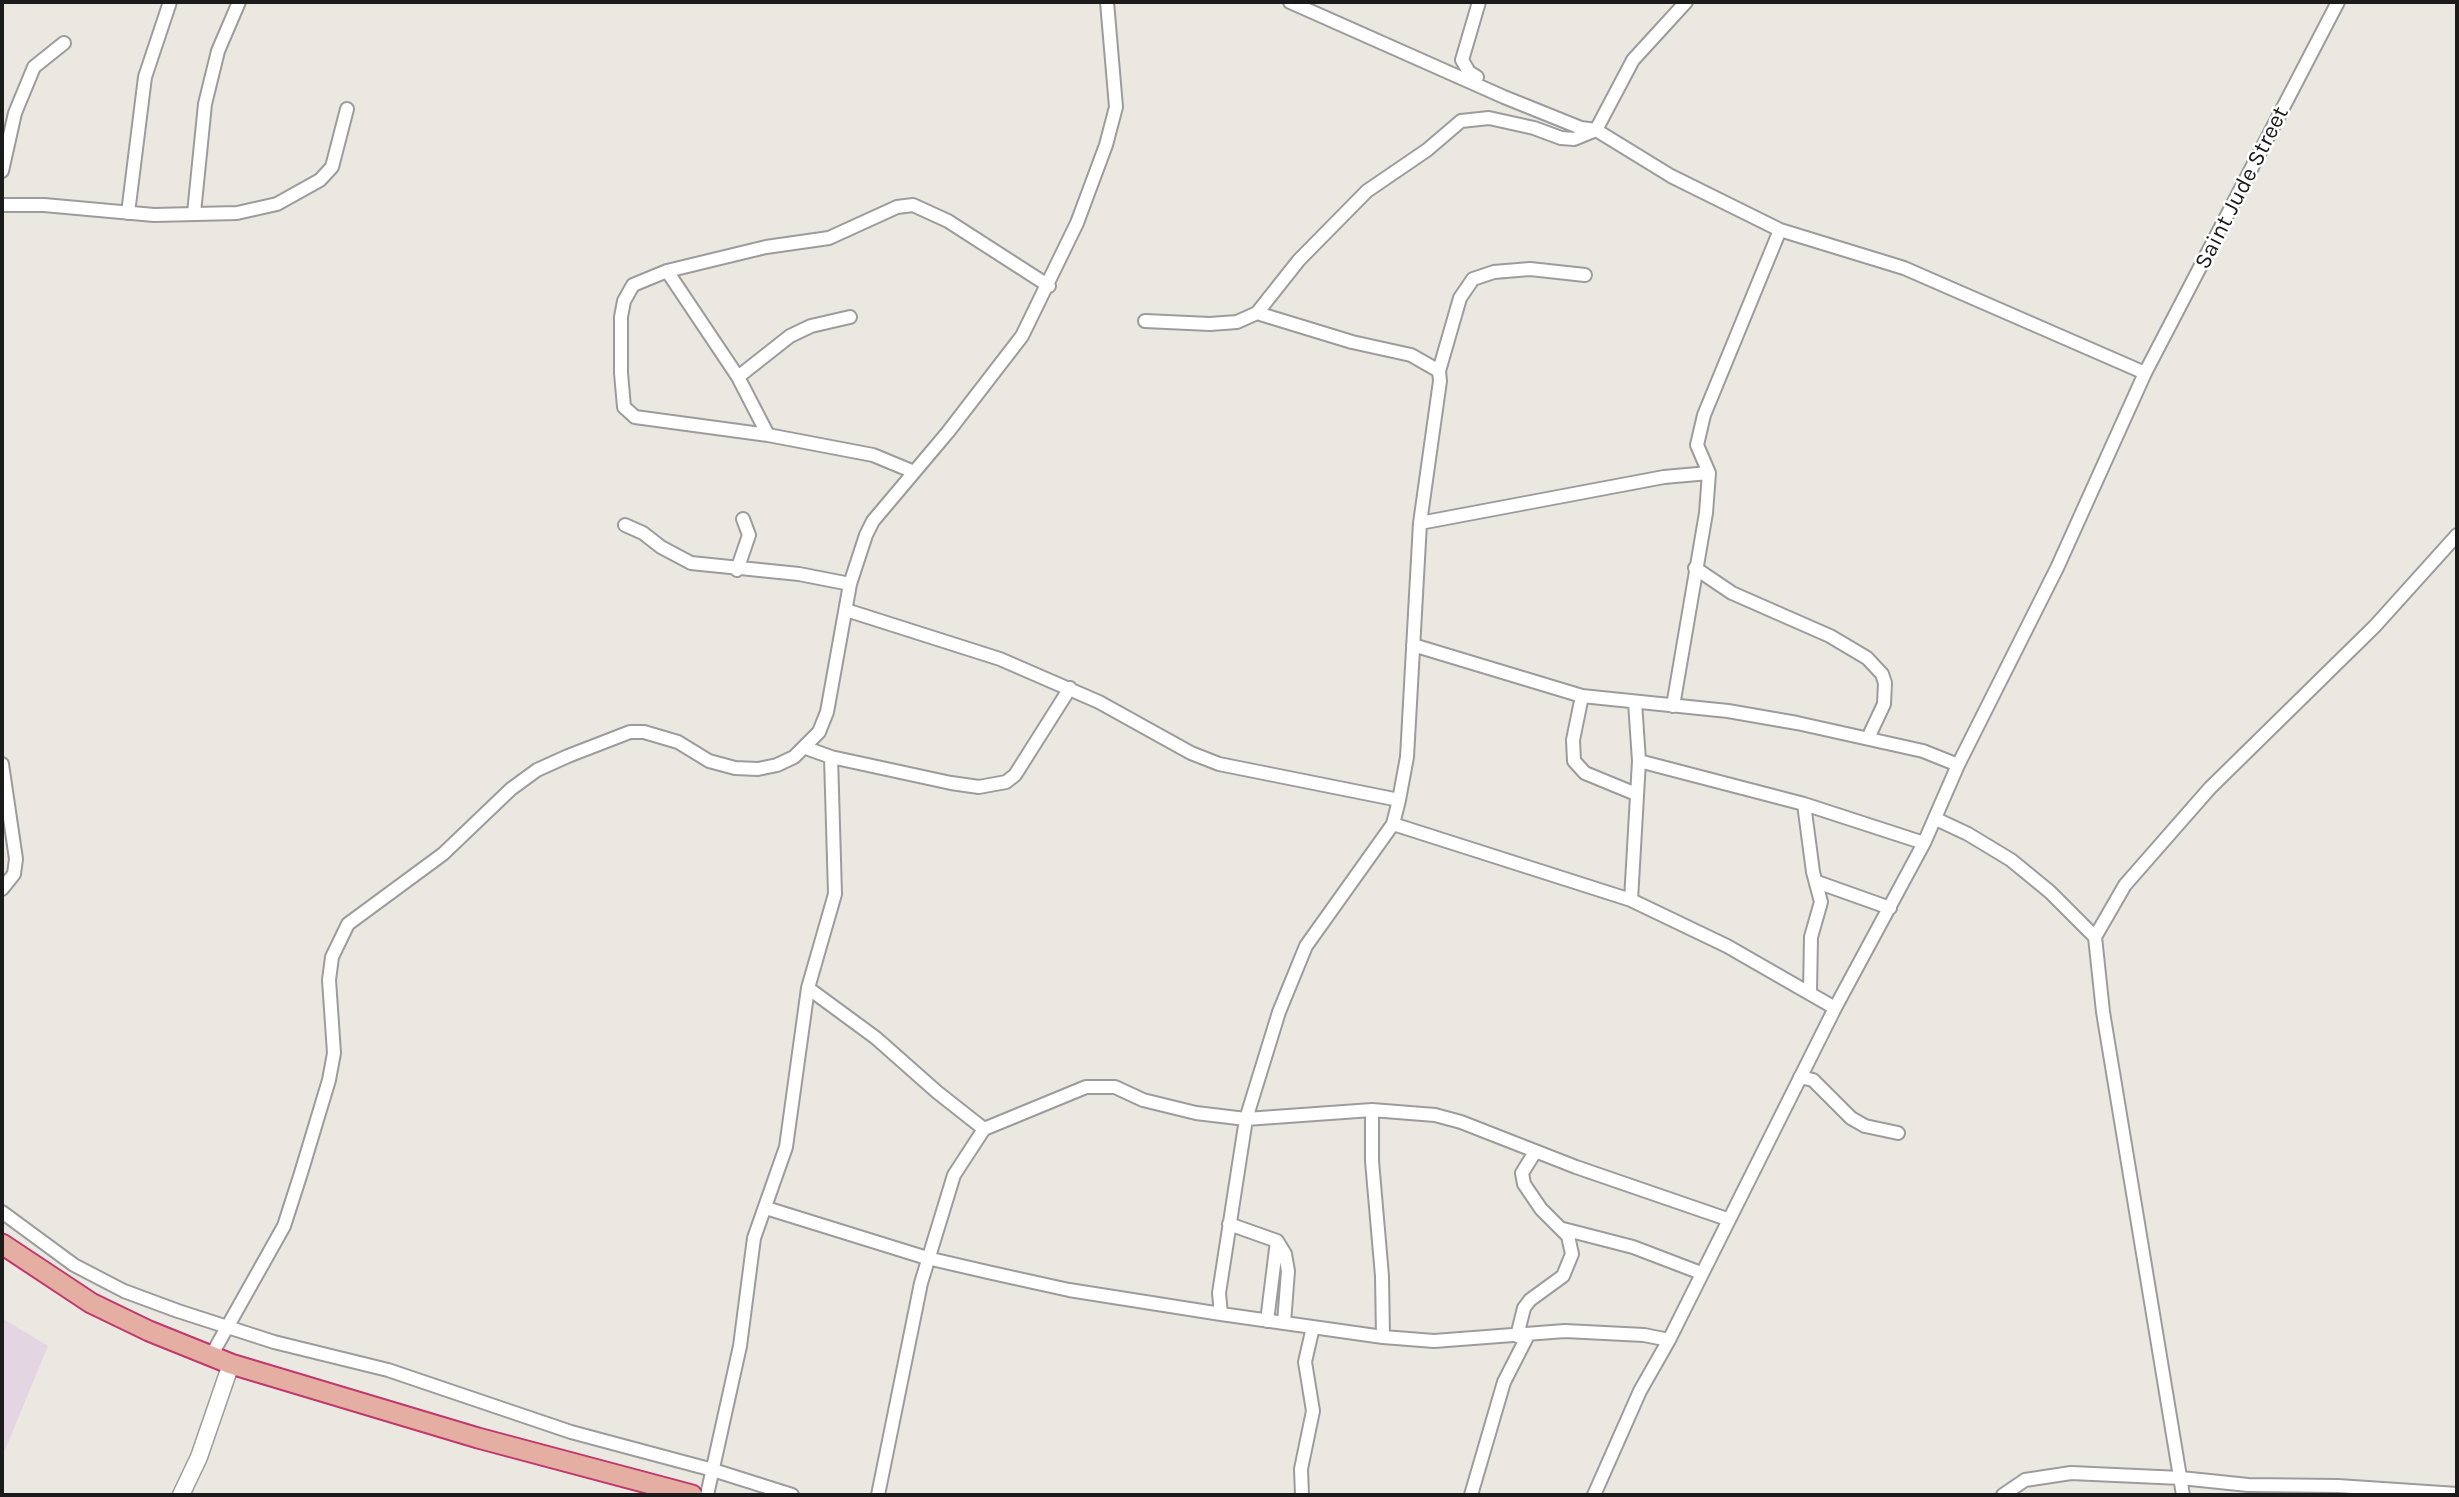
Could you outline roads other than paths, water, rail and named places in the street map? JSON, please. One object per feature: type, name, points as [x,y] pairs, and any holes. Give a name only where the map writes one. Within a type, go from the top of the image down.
[{"type":"highway","points":[[2,1244],[91,1303],[149,1331],[231,1364],[268,1372],[478,1438],[692,1495]]},
{"type":"street","points":[[128,213],[145,77],[170,2]]},
{"type":"street","points":[[194,213],[205,104],[218,51],[239,2]]},
{"type":"street","points":[[211,1356],[284,1226],[317,1121],[334,1053],[329,980],[332,957],[348,924],[435,861],[490,806],[528,776],[606,741],[630,732],[660,735],[709,761],[735,768],[758,769],[777,765],[806,748],[819,732],[827,712],[850,584],[873,521],[1014,346],[1049,286],[1077,223],[1113,125],[1116,89],[1107,2]]},
{"type":"street","points":[[1290,2],[1504,97],[1581,128],[1596,129]]},
{"type":"street","points":[[1479,2],[1462,60],[1469,72],[1596,129],[1671,176],[1780,230],[1904,268],[1998,312],[2145,373]]},
{"type":"street","points":[[1144,321],[1210,324],[1237,322],[1257,313],[1298,260],[1367,191],[1427,150],[1461,121],[1489,118],[1534,128],[1561,138],[1574,139],[1596,129],[1633,60],[1686,2]]},
{"type":"street","name":"Saint Jude Street","points":[[1594,1495],[1623,1424],[1669,1340],[1727,1219],[1835,1008],[1936,819],[1958,765],[2057,568],[2145,373],[2339,2]]},
{"type":"street","points":[[2,172],[15,113],[34,67],[64,43]]},
{"type":"street","points":[[2,205],[44,205],[128,213],[194,213],[237,212],[277,204],[320,180],[332,167],[347,108]]},
{"type":"street","points":[[914,472],[886,458],[768,435],[653,422],[635,417],[624,407],[621,351],[624,301],[633,285],[667,271],[766,247],[829,238],[897,207],[913,205],[948,221],[1049,286]]},
{"type":"street","points":[[1673,706],[1706,513],[1709,473],[1697,445],[1704,415],[1780,230]]},
{"type":"street","points":[[1221,1314],[1219,1293],[1246,1119],[1279,1012],[1306,946],[1393,824],[1399,800],[1407,757],[1420,523],[1440,381],[1439,371],[1460,298],[1473,279],[1494,272],[1530,269],[1585,275]]},
{"type":"street","points":[[667,271],[738,377],[768,435]]},
{"type":"street","points":[[1257,313],[1352,342],[1411,355],[1439,371]]},
{"type":"street","points":[[738,377],[790,336],[811,326],[850,317]]},
{"type":"street","points":[[1420,523],[1664,477],[1709,473]]},
{"type":"street","points":[[737,570],[749,535],[744,519]]},
{"type":"street","points":[[625,525],[691,563],[737,570],[799,574],[850,584]]},
{"type":"street","points":[[2183,1495],[2103,1012],[2095,937],[2126,885],[2210,789],[2375,626],[2457,534]]},
{"type":"street","points":[[1695,568],[1732,593],[1830,636],[1867,658],[1882,674],[1885,683],[1884,704],[1868,738]]},
{"type":"street","points":[[846,610],[1000,659],[1070,688],[1191,753],[1219,764],[1399,800]]},
{"type":"street","points":[[1413,645],[1582,696],[1740,713],[1923,751],[1958,765]]},
{"type":"street","points":[[806,748],[831,757],[951,783],[979,787],[1006,782],[1014,775],[1070,688]]},
{"type":"street","points":[[1582,696],[1573,740],[1574,761],[1585,773],[1636,794]]},
{"type":"street","points":[[1630,900],[1639,761],[1634,702]]},
{"type":"street","points":[[707,1495],[740,1346],[754,1238],[786,1147],[808,988],[835,894],[831,757]]},
{"type":"street","points":[[1639,761],[1804,804],[1924,843]]},
{"type":"street","points":[[2,764],[16,859],[14,874],[2,889]]},
{"type":"street","points":[[1804,804],[1822,902],[1811,937],[1810,992]]},
{"type":"street","points":[[1936,819],[1968,834],[2011,860],[2050,892],[2095,937]]},
{"type":"street","points":[[1393,824],[1630,900],[1727,946],[1835,1008]]},
{"type":"street","points":[[1817,882],[1890,908]]},
{"type":"street","points":[[808,988],[876,1038],[937,1093],[984,1129]]},
{"type":"street","points":[[1800,1077],[1813,1080],[1851,1118],[1865,1126],[1898,1133]]},
{"type":"street","points":[[878,1495],[928,1258],[954,1175],[984,1129],[1086,1087],[1102,1085],[1143,1100],[1196,1113],[1246,1119],[1372,1110],[1435,1115],[1461,1122],[1535,1152],[1727,1219]]},
{"type":"street","points":[[1372,1110],[1371,1161],[1382,1276],[1383,1337]]},
{"type":"street","points":[[1471,1495],[1491,1419],[1523,1335],[1521,1317],[1530,1300],[1563,1276],[1568,1268],[1571,1244],[1563,1229],[1541,1209],[1524,1184],[1522,1173],[1535,1152]]},
{"type":"street","points":[[766,1208],[928,1258],[1069,1290],[1267,1321],[1434,1341],[1602,1331],[1669,1340]]},
{"type":"street","points":[[2,1212],[87,1272],[124,1291],[226,1328],[388,1370],[571,1432],[713,1470],[792,1495]]},
{"type":"street","points":[[1229,1224],[1277,1241],[1285,1255],[1288,1271],[1284,1323]]},
{"type":"street","points":[[1563,1229],[1620,1243],[1701,1273]]},
{"type":"street","points":[[1267,1321],[1277,1241]]},
{"type":"street","points":[[1303,1495],[1301,1469],[1313,1410],[1305,1362],[1313,1327]]},
{"type":"street","points":[[181,1495],[199,1457],[231,1364]]},
{"type":"street","points":[[2003,1495],[2025,1480],[2045,1475],[2101,1474],[2248,1485],[2338,1486],[2457,1494]]}]
